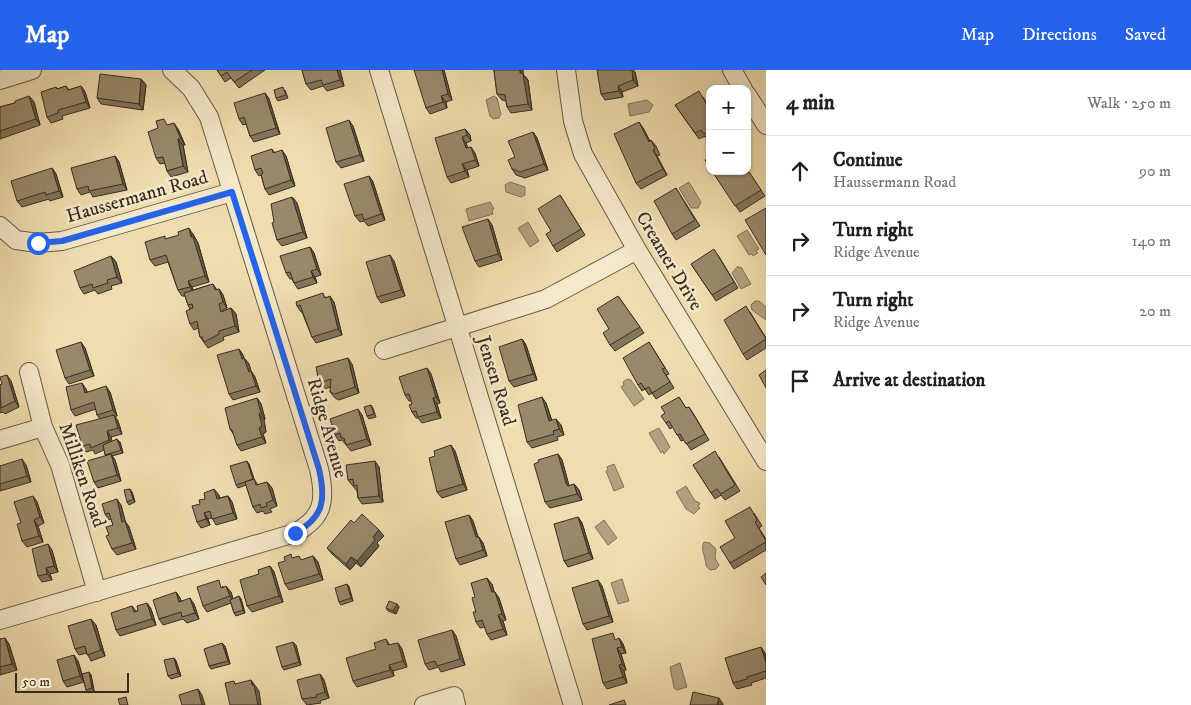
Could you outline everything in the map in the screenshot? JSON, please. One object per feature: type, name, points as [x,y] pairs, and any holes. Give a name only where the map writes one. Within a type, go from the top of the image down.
[{"type":"street","points":[[0,80],[32,70]]},
{"type":"street","name":"Ridge Avenue","points":[[0,620],[295,533],[310,525],[320,511],[324,490],[319,469],[209,117],[191,88],[172,70]]},
{"type":"street","name":"Jensen Road","points":[[379,70],[573,705]]},
{"type":"street","name":"Creamer Drive","points":[[566,70],[572,121],[583,154],[637,250],[766,461]]},
{"type":"street","points":[[732,70],[741,85]]},
{"type":"street","points":[[751,101],[766,125]]},
{"type":"street","name":"Haussermann Road","points":[[0,226],[16,240],[38,243],[62,241],[232,192]]},
{"type":"street","points":[[384,350],[546,299],[637,250]]},
{"type":"street","name":"Milliken Road","points":[[29,372],[43,426],[60,465],[97,592]]},
{"type":"street","points":[[0,440],[43,426]]},
{"type":"street","points":[[424,705],[455,701]]},
{"type":"shaded area","points":[[494,96],[497,98],[501,114],[499,118],[493,119],[490,116],[486,100]]},
{"type":"shaded area","points":[[647,100],[653,105],[649,112],[630,116],[628,104]]},
{"type":"shaded area","points":[[510,182],[525,187],[525,195],[521,197],[506,192],[505,185]]},
{"type":"shaded area","points":[[689,182],[701,202],[698,208],[691,208],[679,188]]},
{"type":"shaded area","points":[[490,202],[494,209],[492,210],[493,214],[469,221],[466,209]]},
{"type":"shaded area","points":[[528,222],[539,241],[530,247],[518,228]]},
{"type":"shaded area","points":[[747,230],[759,249],[756,251],[758,253],[753,256],[752,254],[749,255],[737,236]]},
{"type":"shaded area","points":[[738,266],[739,268],[741,267],[751,284],[741,289],[732,273]]},
{"type":"shaded area","points":[[755,301],[759,301],[766,307],[766,320],[752,310],[751,305]]},
{"type":"shaded area","points":[[627,379],[631,380],[644,399],[634,406],[621,387]]},
{"type":"shaded area","points":[[659,428],[670,447],[664,454],[663,451],[661,453],[649,433]]},
{"type":"shaded area","points":[[614,464],[624,487],[614,491],[606,471],[608,470],[607,467]]},
{"type":"shaded area","points":[[686,486],[695,501],[700,503],[698,507],[700,508],[694,514],[686,509],[676,492]]},
{"type":"shaded area","points":[[604,520],[617,538],[608,545],[595,527]]},
{"type":"shaded area","points":[[704,542],[710,543],[716,549],[715,558],[719,565],[716,569],[710,570],[706,566]]},
{"type":"shaded area","points":[[622,579],[629,601],[618,604],[611,583]]},
{"type":"shaded area","points":[[680,663],[687,687],[677,690],[674,688],[670,667]]},
{"type":"building","points":[[217,70],[252,70],[234,82],[227,72],[221,76]]},
{"type":"building","points":[[302,70],[337,70],[340,80],[323,85],[321,80],[306,84]]},
{"type":"building","points":[[414,70],[442,70],[448,94],[441,96],[443,102],[426,108]]},
{"type":"building","points":[[494,70],[520,70],[520,73],[523,74],[528,104],[507,107],[505,95],[497,94]]},
{"type":"building","points":[[597,70],[632,70],[633,80],[618,86],[619,91],[601,94]]},
{"type":"building","points":[[100,74],[141,79],[139,104],[97,98]]},
{"type":"building","points":[[66,86],[68,90],[81,86],[86,102],[58,110],[58,113],[47,117],[41,92]]},
{"type":"building","points":[[283,87],[286,95],[276,98],[274,90]]},
{"type":"building","points":[[699,91],[706,103],[706,133],[704,134],[701,130],[695,133],[675,105]]},
{"type":"building","points":[[265,93],[276,128],[250,136],[244,117],[239,119],[234,103]]},
{"type":"building","points":[[29,96],[36,119],[0,131],[0,107],[15,103],[15,101]]},
{"type":"building","points":[[164,119],[167,125],[174,123],[181,139],[178,139],[183,166],[167,171],[163,157],[156,158],[148,132],[158,128],[156,121]]},
{"type":"building","points":[[349,120],[360,155],[336,162],[326,128]]},
{"type":"building","points":[[639,122],[649,142],[651,140],[655,149],[653,150],[663,169],[636,183],[614,134]]},
{"type":"building","points":[[465,129],[467,135],[462,137],[466,148],[471,147],[475,160],[462,164],[465,171],[447,177],[435,138]]},
{"type":"building","points":[[533,132],[544,164],[520,172],[512,169],[508,160],[515,157],[508,141]]},
{"type":"building","points":[[272,149],[273,153],[282,150],[291,180],[265,189],[261,168],[255,170],[251,156]]},
{"type":"building","points":[[115,156],[123,184],[89,191],[88,186],[77,189],[71,168]]},
{"type":"building","points":[[52,168],[59,191],[46,195],[45,192],[17,201],[11,181]]},
{"type":"building","points":[[715,175],[751,175],[761,190],[735,206]]},
{"type":"building","points":[[369,176],[381,214],[364,220],[362,214],[355,216],[344,184]]},
{"type":"building","points":[[676,188],[695,220],[672,234],[654,201]]},
{"type":"building","points":[[560,195],[581,229],[553,246],[546,234],[551,231],[538,209]]},
{"type":"building","points":[[292,197],[303,232],[277,240],[272,223],[274,222],[271,204]]},
{"type":"building","points":[[766,208],[766,255],[745,220]]},
{"type":"building","points":[[488,219],[498,254],[475,261],[462,227]]},
{"type":"building","points":[[189,228],[205,276],[188,281],[190,287],[178,290],[166,255],[150,260],[145,242],[165,236],[165,239],[179,235],[178,232]]},
{"type":"building","points":[[310,247],[317,269],[311,271],[313,277],[294,283],[290,272],[286,273],[280,256]]},
{"type":"building","points":[[714,249],[734,282],[712,295],[691,264]]},
{"type":"building","points":[[390,255],[401,290],[377,297],[366,262]]},
{"type":"building","points":[[111,256],[117,277],[107,280],[108,283],[93,288],[92,284],[80,288],[74,271]]},
{"type":"building","points":[[213,284],[215,290],[219,289],[223,302],[219,304],[221,312],[231,308],[235,326],[219,331],[219,334],[204,342],[202,337],[200,337],[197,321],[190,324],[186,311],[193,308],[192,304],[188,305],[184,293]]},
{"type":"building","points":[[323,293],[325,298],[330,296],[338,329],[312,337],[300,305],[297,306],[296,302]]},
{"type":"building","points":[[618,296],[640,327],[610,345],[603,333],[609,329],[597,309]]},
{"type":"building","points":[[746,306],[766,339],[743,354],[724,320]]},
{"type":"building","points":[[522,339],[533,374],[509,381],[499,347]]},
{"type":"building","points":[[81,342],[90,370],[65,378],[56,350]]},
{"type":"building","points":[[649,342],[665,368],[662,369],[670,382],[652,393],[649,387],[645,389],[641,383],[638,385],[623,358]]},
{"type":"building","points":[[239,349],[249,372],[251,371],[256,386],[229,394],[217,355]]},
{"type":"building","points":[[348,358],[355,387],[335,394],[330,392],[331,379],[319,383],[316,367]]},
{"type":"building","points":[[427,368],[436,397],[433,398],[437,412],[418,417],[416,411],[412,412],[409,405],[412,404],[409,394],[405,395],[399,377]]},
{"type":"building","points":[[766,370],[766,388],[759,375]]},
{"type":"building","points":[[7,375],[15,401],[1,408],[0,385],[2,384],[0,377]]},
{"type":"building","points":[[82,383],[85,393],[106,386],[113,410],[97,415],[94,402],[71,410],[66,387]]},
{"type":"building","points":[[542,397],[549,421],[556,419],[559,429],[553,431],[554,434],[527,442],[518,405]]},
{"type":"building","points":[[679,397],[686,408],[689,407],[705,434],[686,444],[680,434],[677,435],[669,421],[666,423],[661,416],[665,413],[661,407]]},
{"type":"building","points":[[257,398],[261,413],[259,414],[262,426],[259,428],[262,437],[237,445],[230,429],[225,408]]},
{"type":"building","points":[[371,405],[374,414],[367,416],[364,407]]},
{"type":"building","points":[[358,409],[367,439],[346,445],[340,433],[335,435],[330,419]]},
{"type":"building","points":[[114,415],[118,428],[107,431],[109,440],[91,448],[90,444],[82,446],[76,425]]},
{"type":"building","points":[[117,439],[121,450],[105,455],[103,445]]},
{"type":"building","points":[[451,445],[463,484],[437,492],[429,458],[435,456],[434,451]]},
{"type":"building","points":[[715,451],[735,485],[721,494],[717,489],[711,493],[693,465]]},
{"type":"building","points":[[111,454],[117,475],[94,482],[87,461]]},
{"type":"building","points":[[558,454],[566,483],[568,486],[574,484],[577,494],[545,502],[534,464],[539,462],[538,460]]},
{"type":"building","points":[[22,459],[27,476],[0,484],[0,466]]},
{"type":"building","points":[[247,461],[253,479],[236,485],[230,466]]},
{"type":"building","points":[[375,461],[379,496],[358,498],[357,485],[354,486],[353,479],[348,480],[346,465]]},
{"type":"building","points":[[254,479],[256,485],[267,482],[273,500],[266,503],[267,506],[261,508],[260,504],[253,507],[245,482]]},
{"type":"building","points":[[130,489],[133,499],[127,502],[124,490]]},
{"type":"building","points":[[214,489],[217,499],[228,496],[233,513],[212,519],[210,511],[204,513],[206,519],[197,522],[192,506],[200,504],[199,500],[205,499],[204,493]]},
{"type":"building","points":[[33,496],[40,517],[34,520],[39,536],[22,541],[17,524],[21,523],[14,502]]},
{"type":"building","points":[[117,499],[122,522],[125,521],[132,543],[112,549],[106,536],[109,535],[106,527],[113,525],[109,513],[105,514],[102,504]]},
{"type":"building","points":[[750,507],[757,520],[755,522],[766,542],[730,563],[720,547],[735,538],[725,521]]},
{"type":"building","points":[[362,514],[379,530],[373,537],[375,540],[357,561],[351,557],[346,564],[327,548],[351,520],[354,523]]},
{"type":"building","points":[[469,515],[476,537],[479,537],[483,550],[456,559],[445,522]]},
{"type":"building","points":[[578,517],[589,553],[564,561],[554,524]]},
{"type":"building","points":[[48,544],[54,566],[46,568],[47,574],[38,576],[32,549]]},
{"type":"building","points":[[291,554],[292,558],[299,556],[301,560],[313,556],[319,574],[285,584],[278,563],[285,561],[284,557]]},
{"type":"building","points":[[270,566],[279,596],[247,606],[240,580],[259,574],[258,570]]},
{"type":"building","points":[[766,573],[766,585],[761,577]]},
{"type":"building","points":[[487,578],[492,592],[495,592],[502,614],[498,615],[503,629],[487,634],[482,620],[476,622],[473,612],[476,612],[472,598],[475,597],[471,583]]},
{"type":"building","points":[[219,580],[221,588],[226,586],[230,596],[203,606],[197,587]]},
{"type":"building","points":[[598,580],[609,616],[583,624],[572,588]]},
{"type":"building","points":[[347,584],[351,598],[339,602],[335,588]]},
{"type":"building","points":[[176,592],[179,602],[190,598],[195,613],[182,617],[181,612],[159,619],[153,600]]},
{"type":"building","points":[[239,596],[243,610],[234,613],[230,600]]},
{"type":"building","points":[[389,601],[397,604],[393,611],[386,608]]},
{"type":"building","points":[[147,603],[152,619],[116,630],[111,613],[132,606],[134,612],[138,611],[137,606]]},
{"type":"building","points":[[91,619],[101,650],[87,655],[85,646],[75,649],[68,626]]},
{"type":"building","points":[[452,630],[460,659],[437,666],[435,661],[425,664],[418,640]]},
{"type":"building","points":[[613,633],[615,640],[619,638],[622,647],[617,648],[622,664],[619,665],[623,677],[603,683],[592,639]]},
{"type":"building","points":[[5,638],[12,664],[0,667],[0,639]]},
{"type":"building","points":[[386,639],[388,645],[398,643],[403,661],[389,665],[390,670],[353,681],[346,658],[376,649],[374,643]]},
{"type":"building","points":[[293,642],[299,662],[282,667],[276,647]]},
{"type":"building","points":[[222,643],[228,661],[209,666],[204,649]]},
{"type":"building","points":[[761,647],[766,663],[766,671],[733,683],[725,658]]},
{"type":"building","points":[[74,655],[80,676],[63,681],[57,660]]},
{"type":"building","points":[[174,658],[178,673],[168,676],[164,660]]},
{"type":"building","points":[[89,672],[92,688],[86,690],[82,674]]},
{"type":"building","points":[[320,674],[325,692],[316,695],[317,697],[302,699],[297,680]]},
{"type":"building","points":[[251,680],[252,685],[254,685],[258,705],[230,705],[225,683],[234,681],[235,684]]},
{"type":"building","points":[[198,689],[202,705],[182,705],[179,695]]},
{"type":"building","points":[[693,692],[719,698],[717,705],[690,705]]},
{"type":"building","points":[[126,697],[128,705],[120,705],[118,699]]},
{"type":"building","points":[[624,700],[626,705],[609,705]]},
{"type":"route","points":[[38,243],[62,241],[232,192],[324,490],[320,511],[310,525],[295,533]]}]
